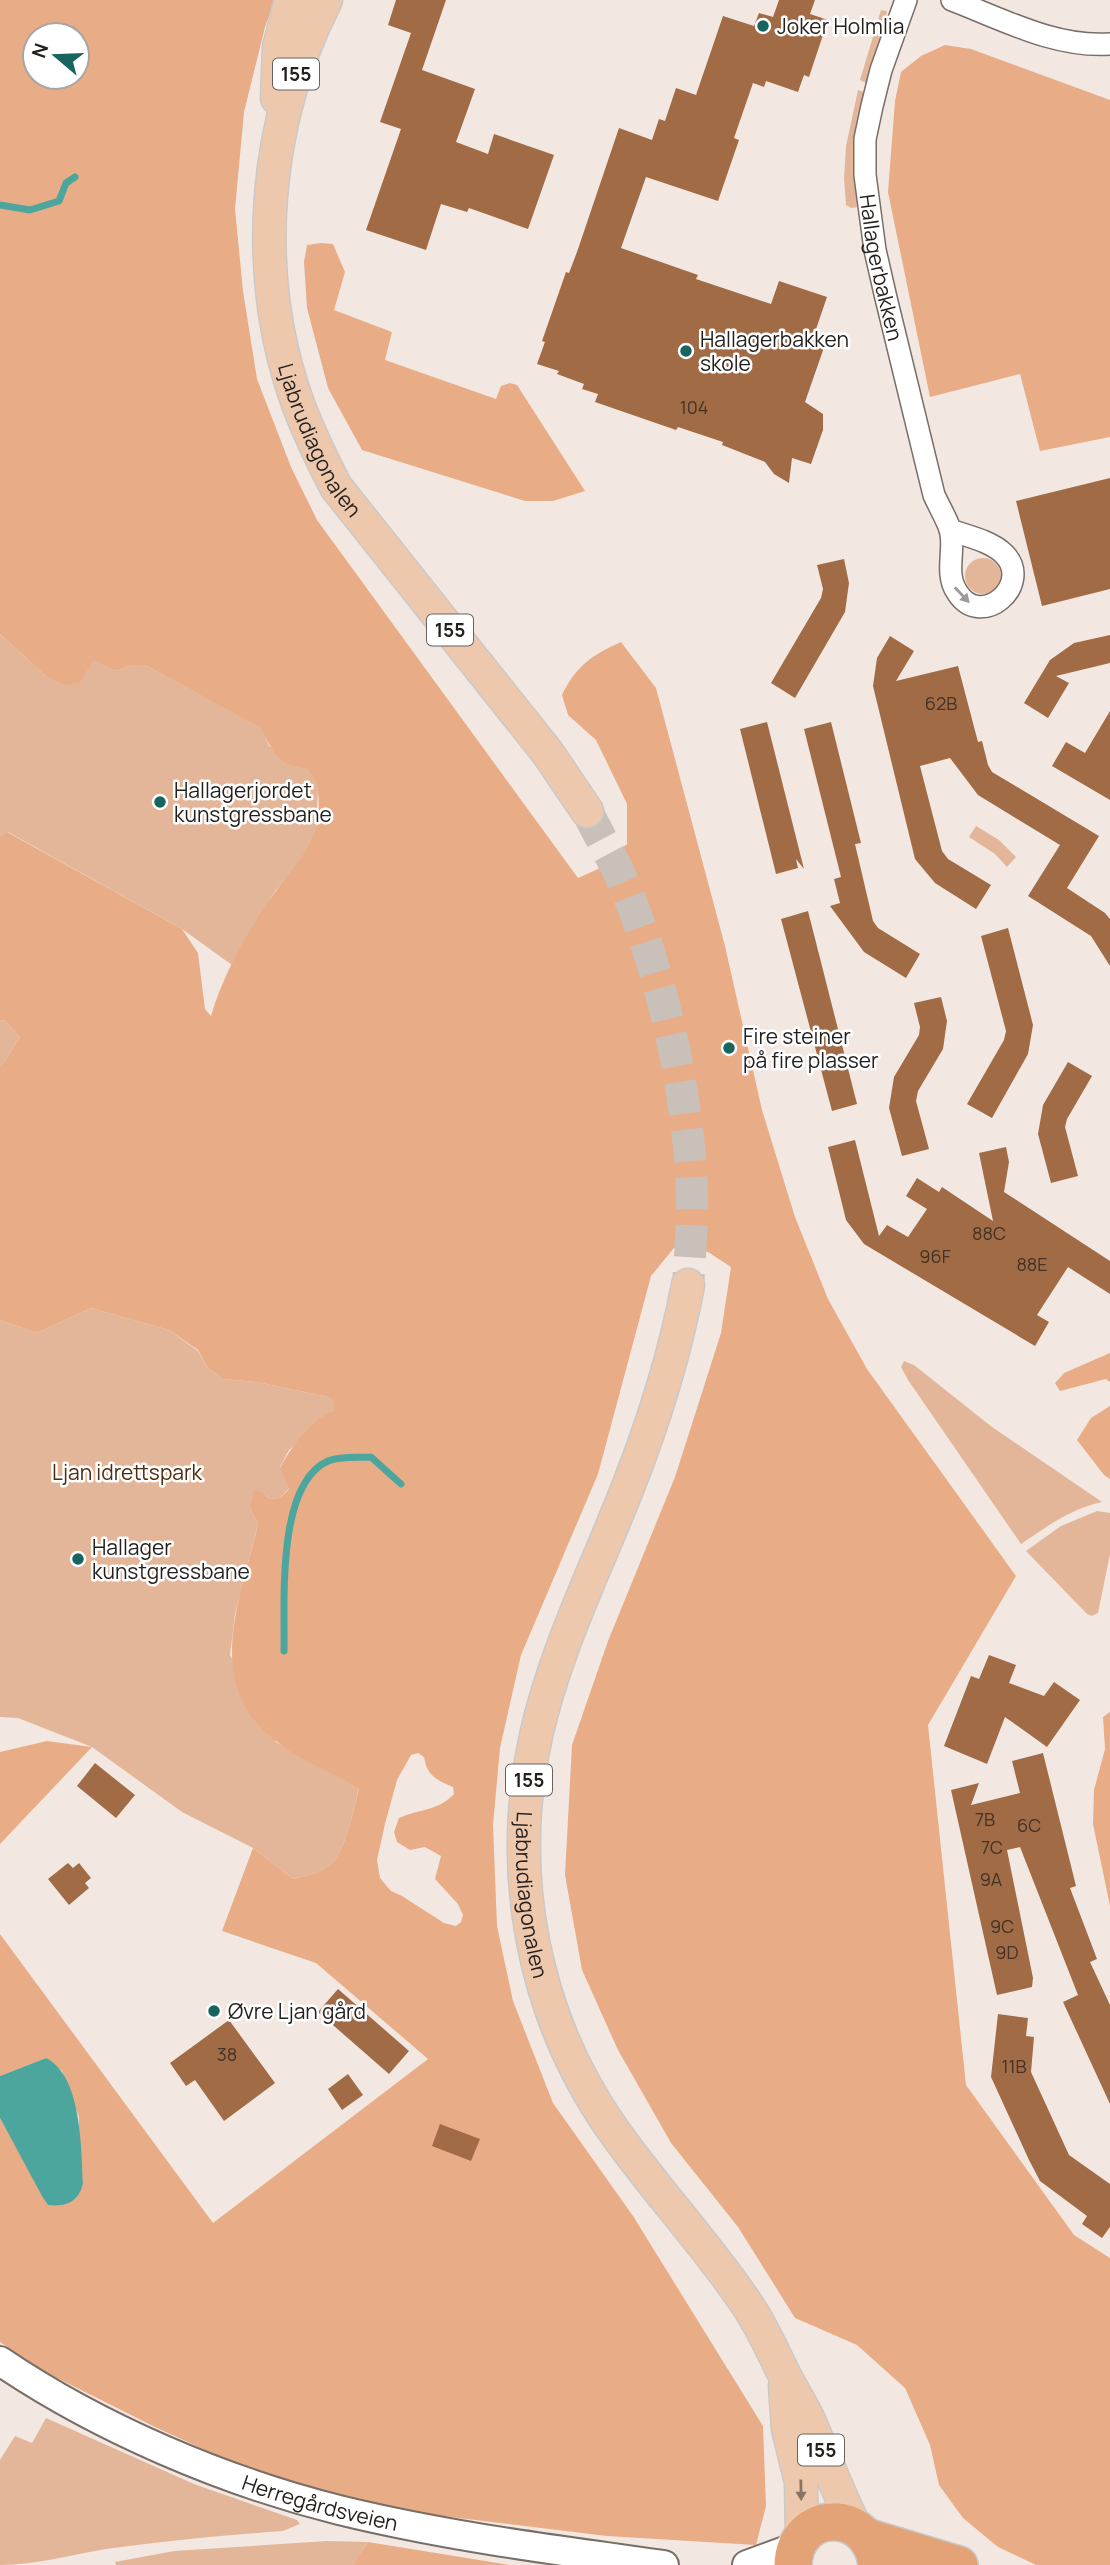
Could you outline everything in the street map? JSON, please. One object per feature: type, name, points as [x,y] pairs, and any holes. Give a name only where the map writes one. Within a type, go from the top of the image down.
[{"type":"highway","points":[[797,2549],[818,2525],[827,2522],[846,2523],[867,2543],[959,2565]]},
{"type":"main road","name":"155","points":[[276,150],[279,47],[292,0]]},
{"type":"main road","name":"Ljabrudiagonalen","points":[[326,0],[289,93],[276,150],[269,219],[272,292],[285,359],[298,404],[336,487],[547,752],[587,811]]},
{"type":"main road","name":"Ljabrudiagonalen","points":[[688,1284],[669,1372],[658,1406],[549,1688],[536,1737],[523,1838],[524,1885],[531,1936],[549,2007],[586,2087],[609,2125],[651,2182],[731,2281],[769,2342],[807,2417],[832,2479],[867,2543]]},
{"type":"main road","name":"Ljabrudiagonalen","points":[[784,2375],[788,2429],[801,2482],[797,2549]]},
{"type":"street","name":"Hallagerbakken","points":[[906,0],[881,70],[872,106],[865,139],[865,175],[876,250],[897,345],[934,495],[950,530]]},
{"type":"street","points":[[952,0],[1061,40],[1110,44]]},
{"type":"street","name":"Herregårdsveien","points":[[0,2361],[66,2401],[167,2450],[293,2497],[427,2529],[664,2565]]},
{"type":"street","points":[[747,2565],[797,2549]]},
{"type":"green space","points":[[881,10],[887,11],[886,21],[866,83],[860,80]]},
{"type":"green space","points":[[858,90],[864,92],[855,150],[858,207],[851,208],[846,205],[844,179],[846,146]]},
{"type":"green space","points":[[983,558],[996,563],[1001,576],[996,589],[983,594],[970,589],[965,576],[970,563]]},
{"type":"green space","name":"Hallagerjordet kunstgressbane","points":[[0,634],[46,676],[80,683],[94,659],[116,671],[132,665],[145,665],[262,728],[269,746],[313,773],[318,790],[316,830],[306,854],[275,891],[232,965],[182,929],[8,832],[0,836]]},
{"type":"green space","points":[[976,826],[999,840],[1016,857],[1007,867],[995,854],[969,837]]},
{"type":"green space","points":[[0,1020],[5,1021],[20,1037],[0,1065]]},
{"type":"green space","name":"Ljan idrettspark","points":[[91,1308],[169,1330],[198,1351],[207,1367],[223,1379],[257,1382],[328,1397],[333,1401],[335,1411],[289,1450],[280,1467],[289,1488],[280,1498],[270,1499],[263,1492],[250,1508],[258,1524],[235,1614],[230,1655],[276,1742],[359,1788],[342,1847],[333,1862],[320,1871],[293,1879],[253,1848],[182,1812],[92,1747],[18,1718],[0,1717],[0,1320],[37,1333]]},
{"type":"green space","points":[[904,1361],[914,1365],[992,1427],[1102,1502],[1070,1513],[1021,1544],[908,1380],[901,1367]]},
{"type":"green space","points":[[1097,1511],[1110,1513],[1110,1554],[1098,1613],[1092,1616],[1026,1551],[1061,1526]]},
{"type":"green space","points":[[46,2418],[194,2484],[297,2520],[300,2524],[283,2531],[150,2543],[40,2562],[0,2565],[0,2460],[15,2436],[32,2443]]},
{"type":"green space","points":[[327,2541],[368,2542],[352,2565],[116,2565],[115,2562],[174,2551]]},
{"type":"shaded area","points":[[0,0],[275,0],[265,27],[244,112],[235,209],[243,291],[257,379],[291,467],[317,520],[578,878],[598,869],[627,844],[627,804],[596,740],[568,715],[562,695],[573,676],[586,662],[621,642],[656,688],[725,946],[762,1110],[795,1217],[828,1299],[867,1369],[1016,1576],[928,1725],[966,2085],[1074,2235],[1110,2258],[1110,2565],[1036,2565],[998,2547],[963,2518],[939,2485],[930,2445],[905,2388],[857,2345],[795,2318],[738,2227],[671,2143],[618,2050],[582,1970],[565,1875],[572,1745],[608,1641],[675,1477],[721,1333],[731,1267],[708,1252],[674,1248],[651,1276],[598,1474],[521,1655],[500,1748],[493,1825],[497,1926],[513,2001],[553,2103],[633,2216],[763,2426],[766,2506],[756,2545],[607,2536],[402,2511],[267,2478],[157,2428],[41,2370],[0,2342],[0,2118],[48,2205],[79,2131],[79,2117],[62,2071],[46,2058],[0,2076],[0,1934],[213,2223],[428,2059],[316,1963],[222,1931],[253,1848],[293,1879],[324,1869],[333,1862],[342,1847],[359,1789],[295,1755],[276,1741],[253,1718],[239,1694],[233,1667],[232,1639],[236,1611],[258,1524],[250,1508],[254,1490],[263,1492],[270,1499],[280,1498],[289,1489],[280,1468],[310,1427],[334,1411],[333,1401],[328,1397],[257,1382],[223,1379],[207,1367],[198,1350],[169,1330],[91,1308],[37,1333],[0,1320],[0,1065],[20,1037],[5,1021],[0,1020],[0,836],[7,832],[182,929],[198,953],[205,1009],[211,1016],[230,967],[247,936],[310,842],[318,813],[316,782],[309,770],[280,759],[261,728],[145,665],[132,665],[116,671],[94,660],[80,683],[64,685],[46,676],[0,634]],"holes":[[[418,1753],[424,1757],[430,1773],[453,1787],[454,1794],[435,1807],[399,1818],[394,1832],[397,1842],[410,1850],[425,1847],[441,1856],[435,1879],[458,1904],[463,1915],[456,1926],[444,1923],[391,1891],[380,1878],[377,1860],[397,1780],[411,1755]]]},
{"type":"shaded area","points":[[945,45],[971,49],[1110,100],[1110,437],[1040,451],[1020,374],[930,397],[888,192],[895,101],[901,72],[921,56]]},
{"type":"shaded area","points":[[333,244],[345,272],[334,310],[392,332],[385,360],[496,399],[501,386],[510,383],[517,385],[585,491],[553,501],[525,501],[362,450],[328,388],[307,308],[304,262],[307,245]]},
{"type":"shaded area","points":[[1110,1353],[1110,1382],[1106,1379],[1060,1391],[1055,1383],[1064,1373]]},
{"type":"shaded area","points":[[1110,1406],[1110,1479],[1077,1440],[1091,1418]]},
{"type":"shaded area","points":[[1110,1712],[1110,1906],[1093,1824],[1094,1790],[1105,1749],[1103,1717]]},
{"type":"shaded area","points":[[47,1741],[92,1747],[0,1844],[0,1752]]},
{"type":"shaded area","points":[[368,2542],[510,2565],[352,2565]]},
{"type":"water","points":[[46,2058],[58,2067],[67,2080],[80,2133],[83,2183],[75,2199],[60,2205],[48,2205],[0,2118],[0,2076]]},
{"type":"building","points":[[396,0],[446,0],[422,70],[475,89],[456,142],[488,154],[494,134],[554,155],[528,229],[469,208],[467,212],[441,204],[426,250],[366,230],[401,129],[380,122],[411,33],[388,25]]},
{"type":"building","points":[[779,0],[815,0],[810,14],[828,20],[809,77],[804,75],[798,92],[766,81],[764,87],[753,83],[734,138],[739,140],[718,201],[646,177],[621,248],[698,275],[696,279],[771,304],[779,281],[827,297],[815,332],[828,336],[805,402],[823,414],[823,430],[811,464],[792,458],[789,483],[774,474],[765,462],[722,445],[723,442],[678,427],[676,430],[595,402],[598,394],[582,389],[584,384],[557,374],[559,371],[537,364],[545,342],[542,341],[566,272],[569,273],[577,252],[619,128],[652,140],[659,119],[665,121],[676,88],[696,95],[723,16],[754,26],[759,13],[773,17]]},
{"type":"building","points":[[1110,478],[1110,589],[1042,606],[1016,501]]},
{"type":"building","points":[[844,559],[849,583],[845,612],[795,698],[771,683],[821,598],[823,589],[817,565]]},
{"type":"building","points":[[1110,635],[1110,663],[1056,676],[1069,683],[1048,718],[1024,703],[1050,660],[1074,643]]},
{"type":"building","points":[[890,636],[914,651],[896,681],[958,666],[978,742],[982,741],[992,772],[1099,836],[1067,888],[1110,919],[1110,966],[1091,936],[1028,896],[1060,845],[978,795],[950,758],[920,766],[942,851],[948,859],[991,885],[976,909],[935,883],[915,859],[873,686],[877,658]]},
{"type":"building","points":[[1110,711],[1110,800],[1052,766],[1066,742],[1085,753]]},
{"type":"building","points":[[767,722],[804,869],[796,859],[798,868],[776,874],[740,729]]},
{"type":"building","points":[[831,722],[861,843],[855,844],[873,921],[878,928],[920,954],[906,978],[864,952],[830,906],[840,903],[834,879],[841,877],[804,729]]},
{"type":"building","points":[[808,911],[857,1104],[832,1111],[781,919]]},
{"type":"building","points":[[1008,928],[1033,1025],[1028,1054],[992,1118],[967,1104],[1004,1040],[1006,1031],[981,936]]},
{"type":"building","points":[[941,997],[947,1021],[943,1049],[918,1091],[916,1101],[929,1149],[902,1156],[889,1108],[894,1077],[919,1035],[920,1027],[914,1003]]},
{"type":"building","points":[[1068,1062],[1092,1076],[1065,1127],[1078,1176],[1051,1183],[1038,1134],[1043,1105]]},
{"type":"building","points":[[855,1140],[879,1236],[887,1225],[908,1237],[927,1209],[906,1196],[917,1178],[939,1192],[942,1187],[993,1221],[979,1153],[1006,1147],[1009,1162],[1004,1192],[1110,1261],[1110,1294],[1068,1267],[1037,1315],[1049,1322],[1035,1346],[864,1244],[846,1220],[828,1147]]},
{"type":"building","points":[[989,1655],[1016,1665],[1009,1683],[1044,1696],[1054,1682],[1080,1700],[1047,1747],[1005,1717],[987,1764],[944,1746],[971,1676],[979,1679]]},
{"type":"building","points":[[1043,1753],[1076,1886],[1070,1888],[1097,1959],[1090,1962],[1110,2005],[1110,2104],[1063,2002],[1078,1995],[1020,1847],[1007,1850],[1033,1978],[1032,1987],[997,1995],[951,1790],[979,1783],[971,1805],[1020,1793],[1012,1761]]},
{"type":"building","points":[[95,1763],[135,1795],[116,1818],[77,1786]]},
{"type":"building","points":[[68,1863],[73,1868],[79,1863],[91,1878],[85,1883],[89,1888],[69,1905],[48,1879]]},
{"type":"building","points":[[338,1989],[409,2051],[389,2074],[318,2012]]},
{"type":"building","points":[[998,2014],[1028,2018],[1026,2036],[1034,2037],[1031,2072],[1069,2155],[1110,2184],[1110,2227],[1102,2238],[1082,2224],[1087,2216],[1040,2181],[1029,2160],[991,2077]]},
{"type":"building","points":[[229,2020],[275,2083],[224,2121],[195,2080],[186,2086],[170,2063]]},
{"type":"building","points":[[348,2074],[363,2095],[342,2110],[328,2089]]},
{"type":"building","points":[[440,2124],[480,2139],[471,2161],[432,2146]]},
{"type":"waterway","points":[[0,205],[30,210],[59,201],[66,183],[75,177]]},
{"type":"waterway","points":[[284,1651],[285,1576],[291,1519],[299,1494],[311,1474],[333,1459],[371,1457],[401,1484]]},
{"type":"tunnel","points":[[587,811],[633,907],[656,976],[674,1048],[691,1173],[692,1221],[688,1285]]},
{"type":"place","name":"Joker Holmlia","points":[[763,26]]},
{"type":"place","name":"Hallagerbakken skole","points":[[686,351]]},
{"type":"place","name":"Hallagerjordet kunstgressbane","points":[[160,802]]},
{"type":"place","name":"Fire steiner på fire plasser","points":[[729,1048]]},
{"type":"place","name":"Hallager kunstgressbane","points":[[78,1559]]},
{"type":"place","name":"Øvre Ljan gård","points":[[214,2011]]}]
